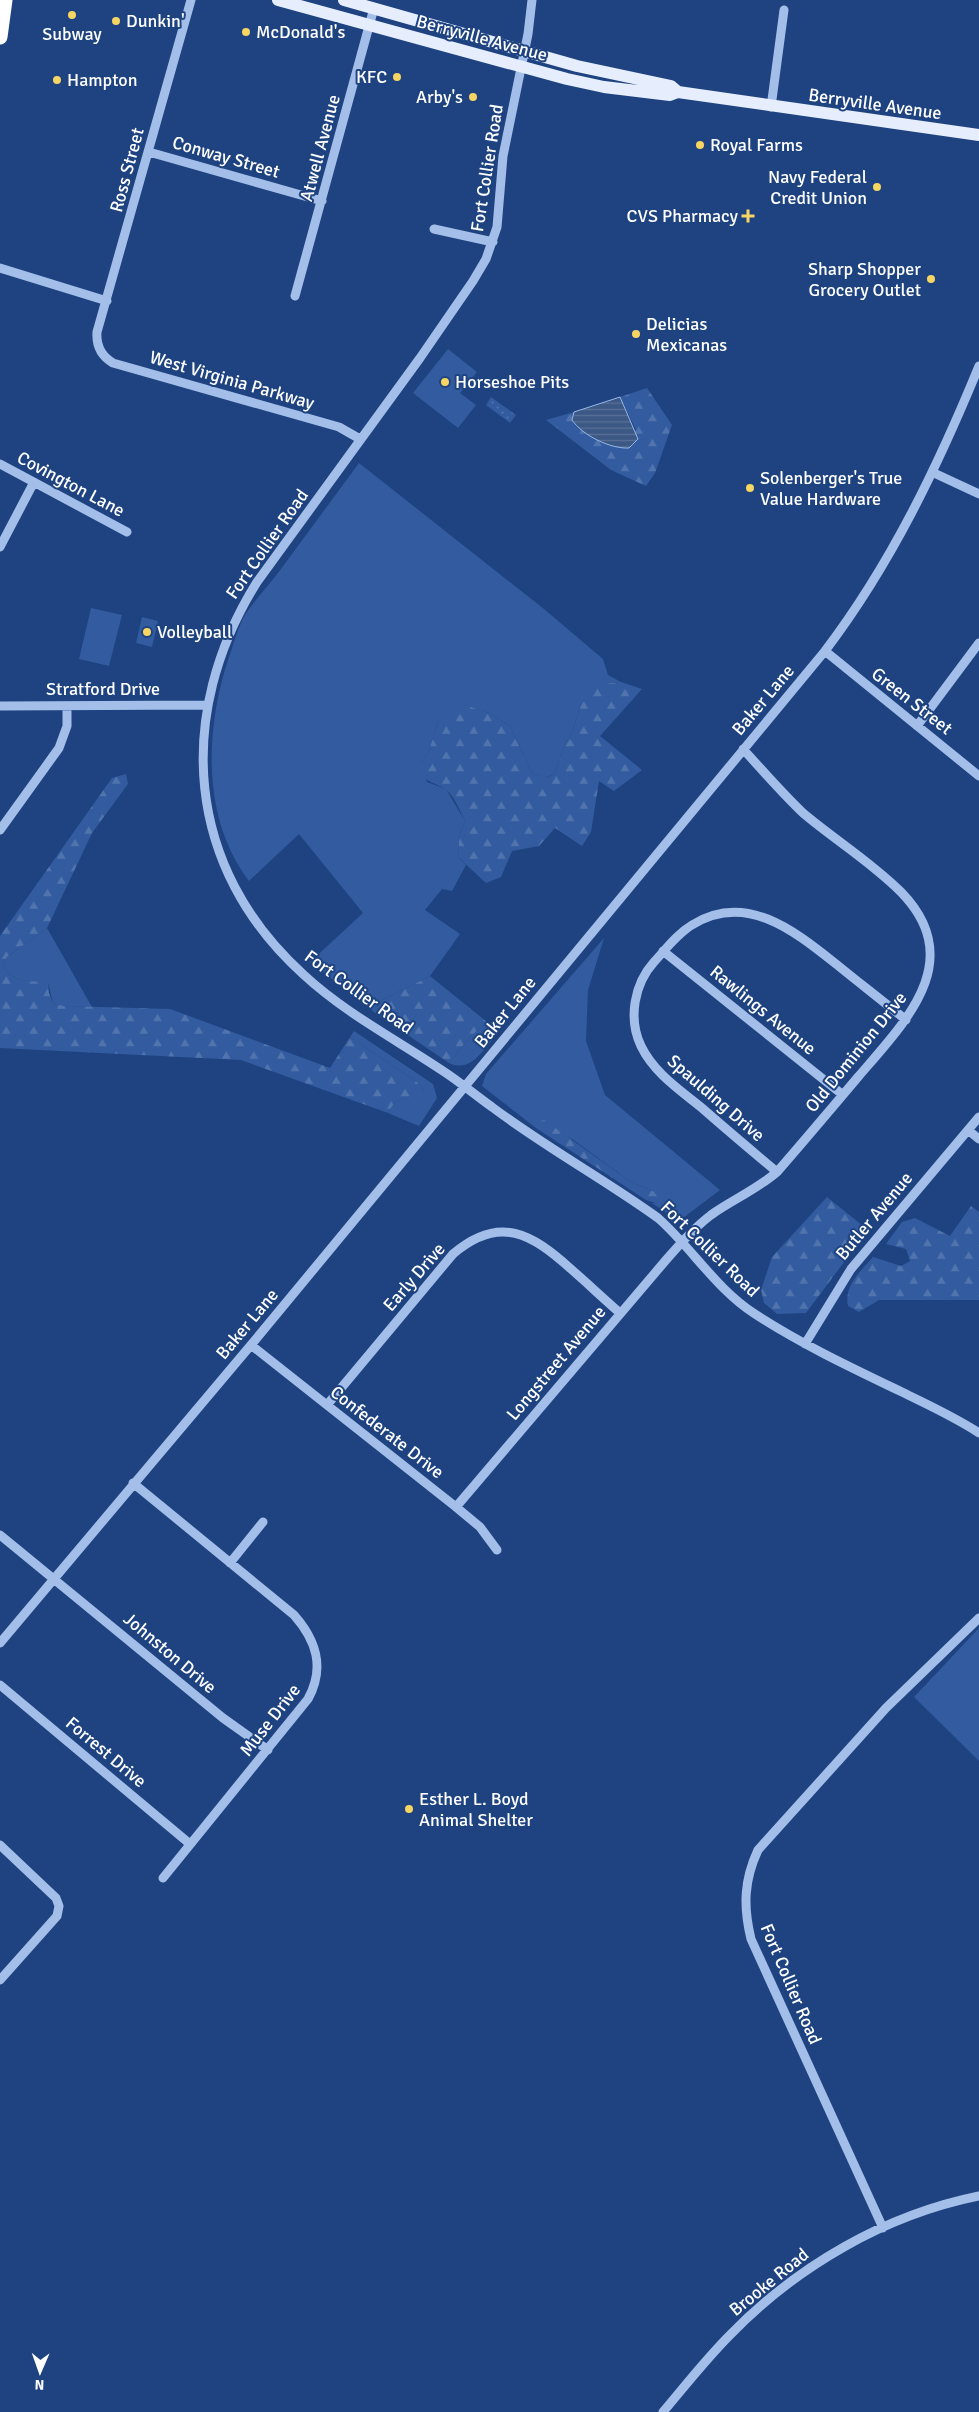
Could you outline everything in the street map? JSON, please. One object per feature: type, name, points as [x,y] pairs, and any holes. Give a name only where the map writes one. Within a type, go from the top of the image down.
[{"type":"highway","points":[[0,37],[5,0]]},
{"type":"main road","name":"Berryville Avenue","points":[[278,0],[520,67],[604,87],[670,95],[678,92],[771,107],[979,135]]},
{"type":"main road","name":"Berryville Avenue","points":[[344,0],[614,75],[671,86],[678,92]]},
{"type":"street","name":"Ross Street","points":[[98,348],[98,332],[191,0]]},
{"type":"street","name":"Fort Collier Road","points":[[532,0],[528,34],[503,156],[497,227],[493,242],[474,281],[242,605],[223,646],[206,704],[203,767],[209,815],[225,866],[254,919],[279,952],[310,981],[465,1087],[492,1108],[643,1207],[683,1242],[716,1282],[738,1302],[805,1344],[944,1413],[979,1433]]},
{"type":"street","name":"Atwell Avenue","points":[[295,296],[374,8]]},
{"type":"street","points":[[771,107],[784,10]]},
{"type":"street","name":"Conway Street","points":[[149,152],[322,201]]},
{"type":"street","points":[[434,229],[493,242]]},
{"type":"street","points":[[0,268],[107,301]]},
{"type":"street","name":"West Virginia Parkway","points":[[98,348],[103,356],[113,363],[339,427],[360,439]]},
{"type":"street","name":"Baker Lane","points":[[0,1643],[251,1345],[825,651],[868,590],[934,473],[978,372]]},
{"type":"street","name":"Covington Lane","points":[[0,464],[126,532]]},
{"type":"street","points":[[934,473],[979,494]]},
{"type":"street","points":[[0,547],[34,482]]},
{"type":"street","points":[[917,726],[979,644]]},
{"type":"street","name":"Green Street","points":[[825,651],[979,776]]},
{"type":"street","name":"Stratford Drive","points":[[0,706],[206,704]]},
{"type":"street","points":[[0,830],[59,748],[67,726],[67,706]]},
{"type":"street","name":"Old Dominion Drive","points":[[683,1242],[710,1216],[760,1186],[777,1172],[906,1020],[924,991],[929,964],[927,936],[916,910],[890,881],[804,813],[743,749]]},
{"type":"street","name":"Spaulding Drive","points":[[777,1172],[663,1076],[641,1046],[634,1022],[636,995],[648,968],[682,932],[703,919],[716,915],[742,914],[771,919],[795,932],[906,1020]]},
{"type":"street","name":"Rawlings Avenue","points":[[664,951],[843,1095]]},
{"type":"street","name":"Butler Avenue","points":[[805,1344],[850,1268],[979,1117]]},
{"type":"street","points":[[968,1130],[979,1139]]},
{"type":"street","name":"Early Drive","points":[[327,1405],[453,1254],[463,1246],[485,1235],[512,1232],[537,1241],[620,1313]]},
{"type":"street","name":"Longstreet Avenue","points":[[456,1507],[620,1313],[683,1242]]},
{"type":"street","name":"Confederate Drive","points":[[251,1345],[456,1507],[480,1527],[497,1550]]},
{"type":"street","name":"Muse Drive","points":[[133,1484],[294,1615],[310,1636],[318,1656],[314,1689],[308,1699],[163,1878]]},
{"type":"street","points":[[230,1563],[263,1522]]},
{"type":"street","name":"Johnston Drive","points":[[0,1535],[222,1718],[268,1750]]},
{"type":"street","name":"Fort Collier Road","points":[[883,2228],[751,1939],[746,1921],[745,1890],[750,1869],[758,1850],[886,1708],[979,1618]]},
{"type":"street","name":"Forrest Drive","points":[[0,1685],[190,1844]]},
{"type":"street","points":[[0,1845],[56,1898],[60,1906],[57,1916],[0,1980]]},
{"type":"street","name":"Brooke Road","points":[[663,2412],[730,2335],[778,2292],[816,2263],[883,2228],[930,2209],[979,2196]]},
{"type":"green space","name":"Horseshoe Pits","points":[[448,349],[477,372],[460,393],[476,405],[458,428],[413,393]]},
{"type":"green space","points":[[647,388],[672,425],[655,473],[646,486],[611,470],[546,420],[574,412],[572,420],[576,426],[608,445],[636,430],[620,397]]},
{"type":"green space","points":[[491,397],[516,415],[510,423],[486,405]]},
{"type":"green space","points":[[359,463],[544,609],[603,659],[608,675],[621,682],[609,683],[581,703],[573,730],[563,748],[555,773],[546,778],[532,773],[510,726],[489,713],[466,705],[439,720],[428,753],[420,764],[427,782],[446,789],[465,821],[459,836],[458,857],[466,865],[452,891],[442,889],[425,910],[460,934],[430,976],[382,1000],[374,1012],[310,962],[363,913],[299,834],[249,881],[233,856],[222,829],[215,801],[212,772],[212,742],[221,684],[238,630],[245,615]]},
{"type":"green space","points":[[91,608],[122,615],[109,666],[79,659]]},
{"type":"green space","name":"Volleyball","points":[[142,617],[158,621],[152,647],[136,643]]},
{"type":"green space","points":[[621,682],[642,689],[600,736],[642,770],[614,791],[599,781],[591,832],[582,846],[555,828],[539,846],[512,851],[501,877],[486,883],[458,857],[459,836],[465,821],[454,799],[445,789],[420,774],[420,764],[428,753],[439,720],[449,711],[466,705],[489,713],[510,726],[532,773],[547,778],[555,773],[563,748],[573,730],[581,703],[595,689],[609,683]]},
{"type":"green space","points":[[126,774],[128,784],[92,833],[47,928],[7,957],[3,965],[6,971],[22,980],[48,982],[49,993],[53,1003],[64,1006],[170,1009],[330,1068],[350,1037],[417,1082],[425,1091],[422,1097],[407,1098],[395,1102],[388,1113],[241,1060],[0,1048],[0,936],[112,778]]},
{"type":"green space","points":[[47,928],[92,1007],[64,1006],[53,1003],[48,983],[22,980],[6,971],[3,965],[7,957]]},
{"type":"green space","points":[[604,938],[588,990],[586,1041],[605,1095],[720,1190],[679,1221],[652,1203],[656,1203],[653,1191],[631,1182],[572,1139],[536,1123],[536,1128],[482,1086],[486,1074]]},
{"type":"green space","points":[[430,976],[487,1022],[470,1037],[449,1063],[374,1012],[382,1000]]},
{"type":"green space","points":[[487,1022],[499,1031],[483,1051],[465,1065],[449,1063],[470,1037]]},
{"type":"green space","points":[[354,1031],[433,1084],[437,1098],[419,1126],[388,1113],[395,1102],[425,1091],[417,1082],[350,1037]]},
{"type":"green space","points":[[544,1120],[631,1182],[653,1191],[659,1197],[656,1203],[646,1200],[536,1128],[536,1123]]},
{"type":"green space","points":[[827,1197],[868,1230],[806,1313],[777,1314],[764,1303],[761,1290],[772,1257]]},
{"type":"green space","points":[[971,1206],[979,1212],[979,1300],[879,1300],[859,1312],[848,1306],[848,1292],[854,1279],[873,1257],[901,1266],[910,1261],[906,1249],[886,1244],[902,1222],[915,1218],[950,1236]]},
{"type":"green space","points":[[979,1628],[979,1761],[914,1697]]},
{"type":"shaded area","points":[[620,397],[638,439],[629,448],[606,444],[590,436],[572,420],[574,412]]},
{"type":"place","name":"Subway","points":[[72,15]]},
{"type":"place","name":"Dunkin'","points":[[116,21]]},
{"type":"place","name":"McDonald's","points":[[246,32]]},
{"type":"place","name":"KFC","points":[[397,77]]},
{"type":"place","name":"Hampton","points":[[57,80]]},
{"type":"place","name":"Arby's","points":[[473,97]]},
{"type":"place","name":"Royal Farms","points":[[700,145]]},
{"type":"place","name":"Navy Federal Credit Union","points":[[877,187]]},
{"type":"place","name":"CVS Pharmacy","points":[[748,216]]},
{"type":"place","name":"Sharp Shopper Grocery Outlet","points":[[931,279]]},
{"type":"place","name":"Delicias Mexicanas","points":[[636,334]]},
{"type":"place","name":"Horseshoe Pits","points":[[445,382]]},
{"type":"place","name":"Solenberger's True Value Hardware","points":[[750,488]]},
{"type":"place","name":"Volleyball","points":[[147,632]]},
{"type":"place","name":"Esther L. Boyd Animal Shelter","points":[[409,1809]]}]
